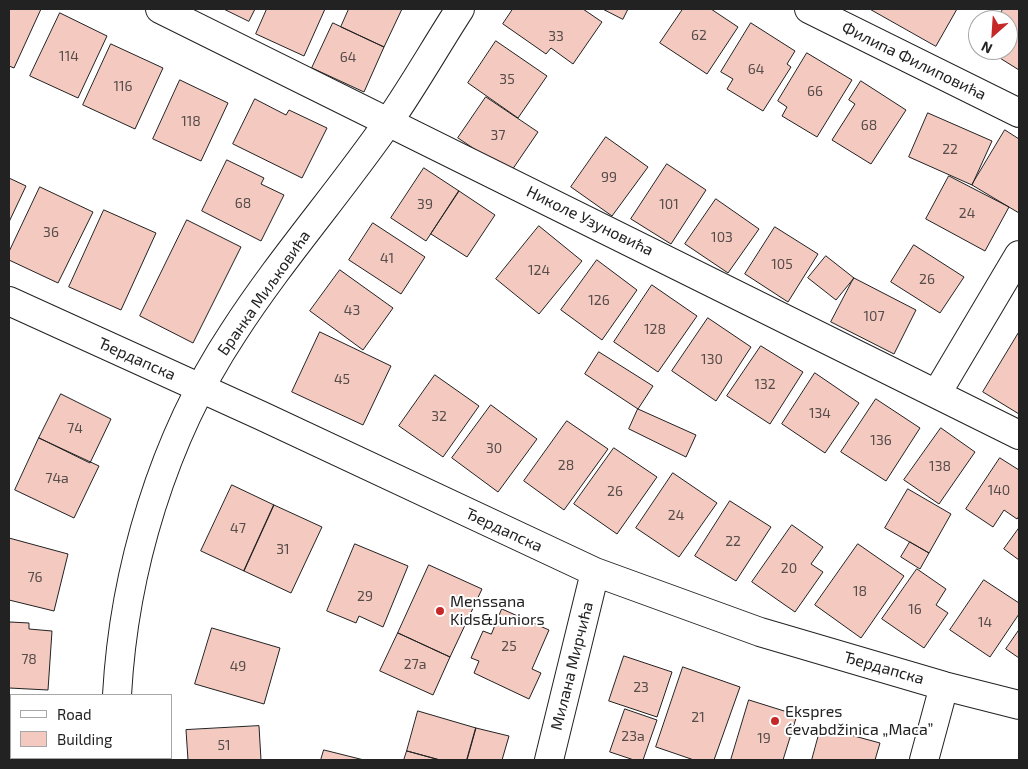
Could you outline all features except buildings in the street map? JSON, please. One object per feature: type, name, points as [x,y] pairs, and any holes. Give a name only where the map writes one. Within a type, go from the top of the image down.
[{"type":"street","name":"Николе Узуновића","points":[[160,9],[390,120],[1019,434]]},
{"type":"street","name":"Бранка Миљковића","points":[[117,694],[123,622],[144,526],[170,455],[201,388],[232,333],[390,120],[460,9]]},
{"type":"street","name":"Филипа Филиповића","points":[[815,10],[1019,113]]},
{"type":"street","points":[[937,393],[1019,255]]},
{"type":"street","name":"Ђердапска","points":[[9,301],[596,572],[760,632],[944,686],[1019,705]]},
{"type":"street","name":"Милана Мирчића","points":[[549,760],[596,572]]},
{"type":"street","points":[[924,760],[944,686]]},
{"type":"place","name":"Menssana Kids&Juniors","points":[[440,611]]},
{"type":"place","name":"Ekspres ćevabdžinica „Maca”","points":[[775,721]]}]
